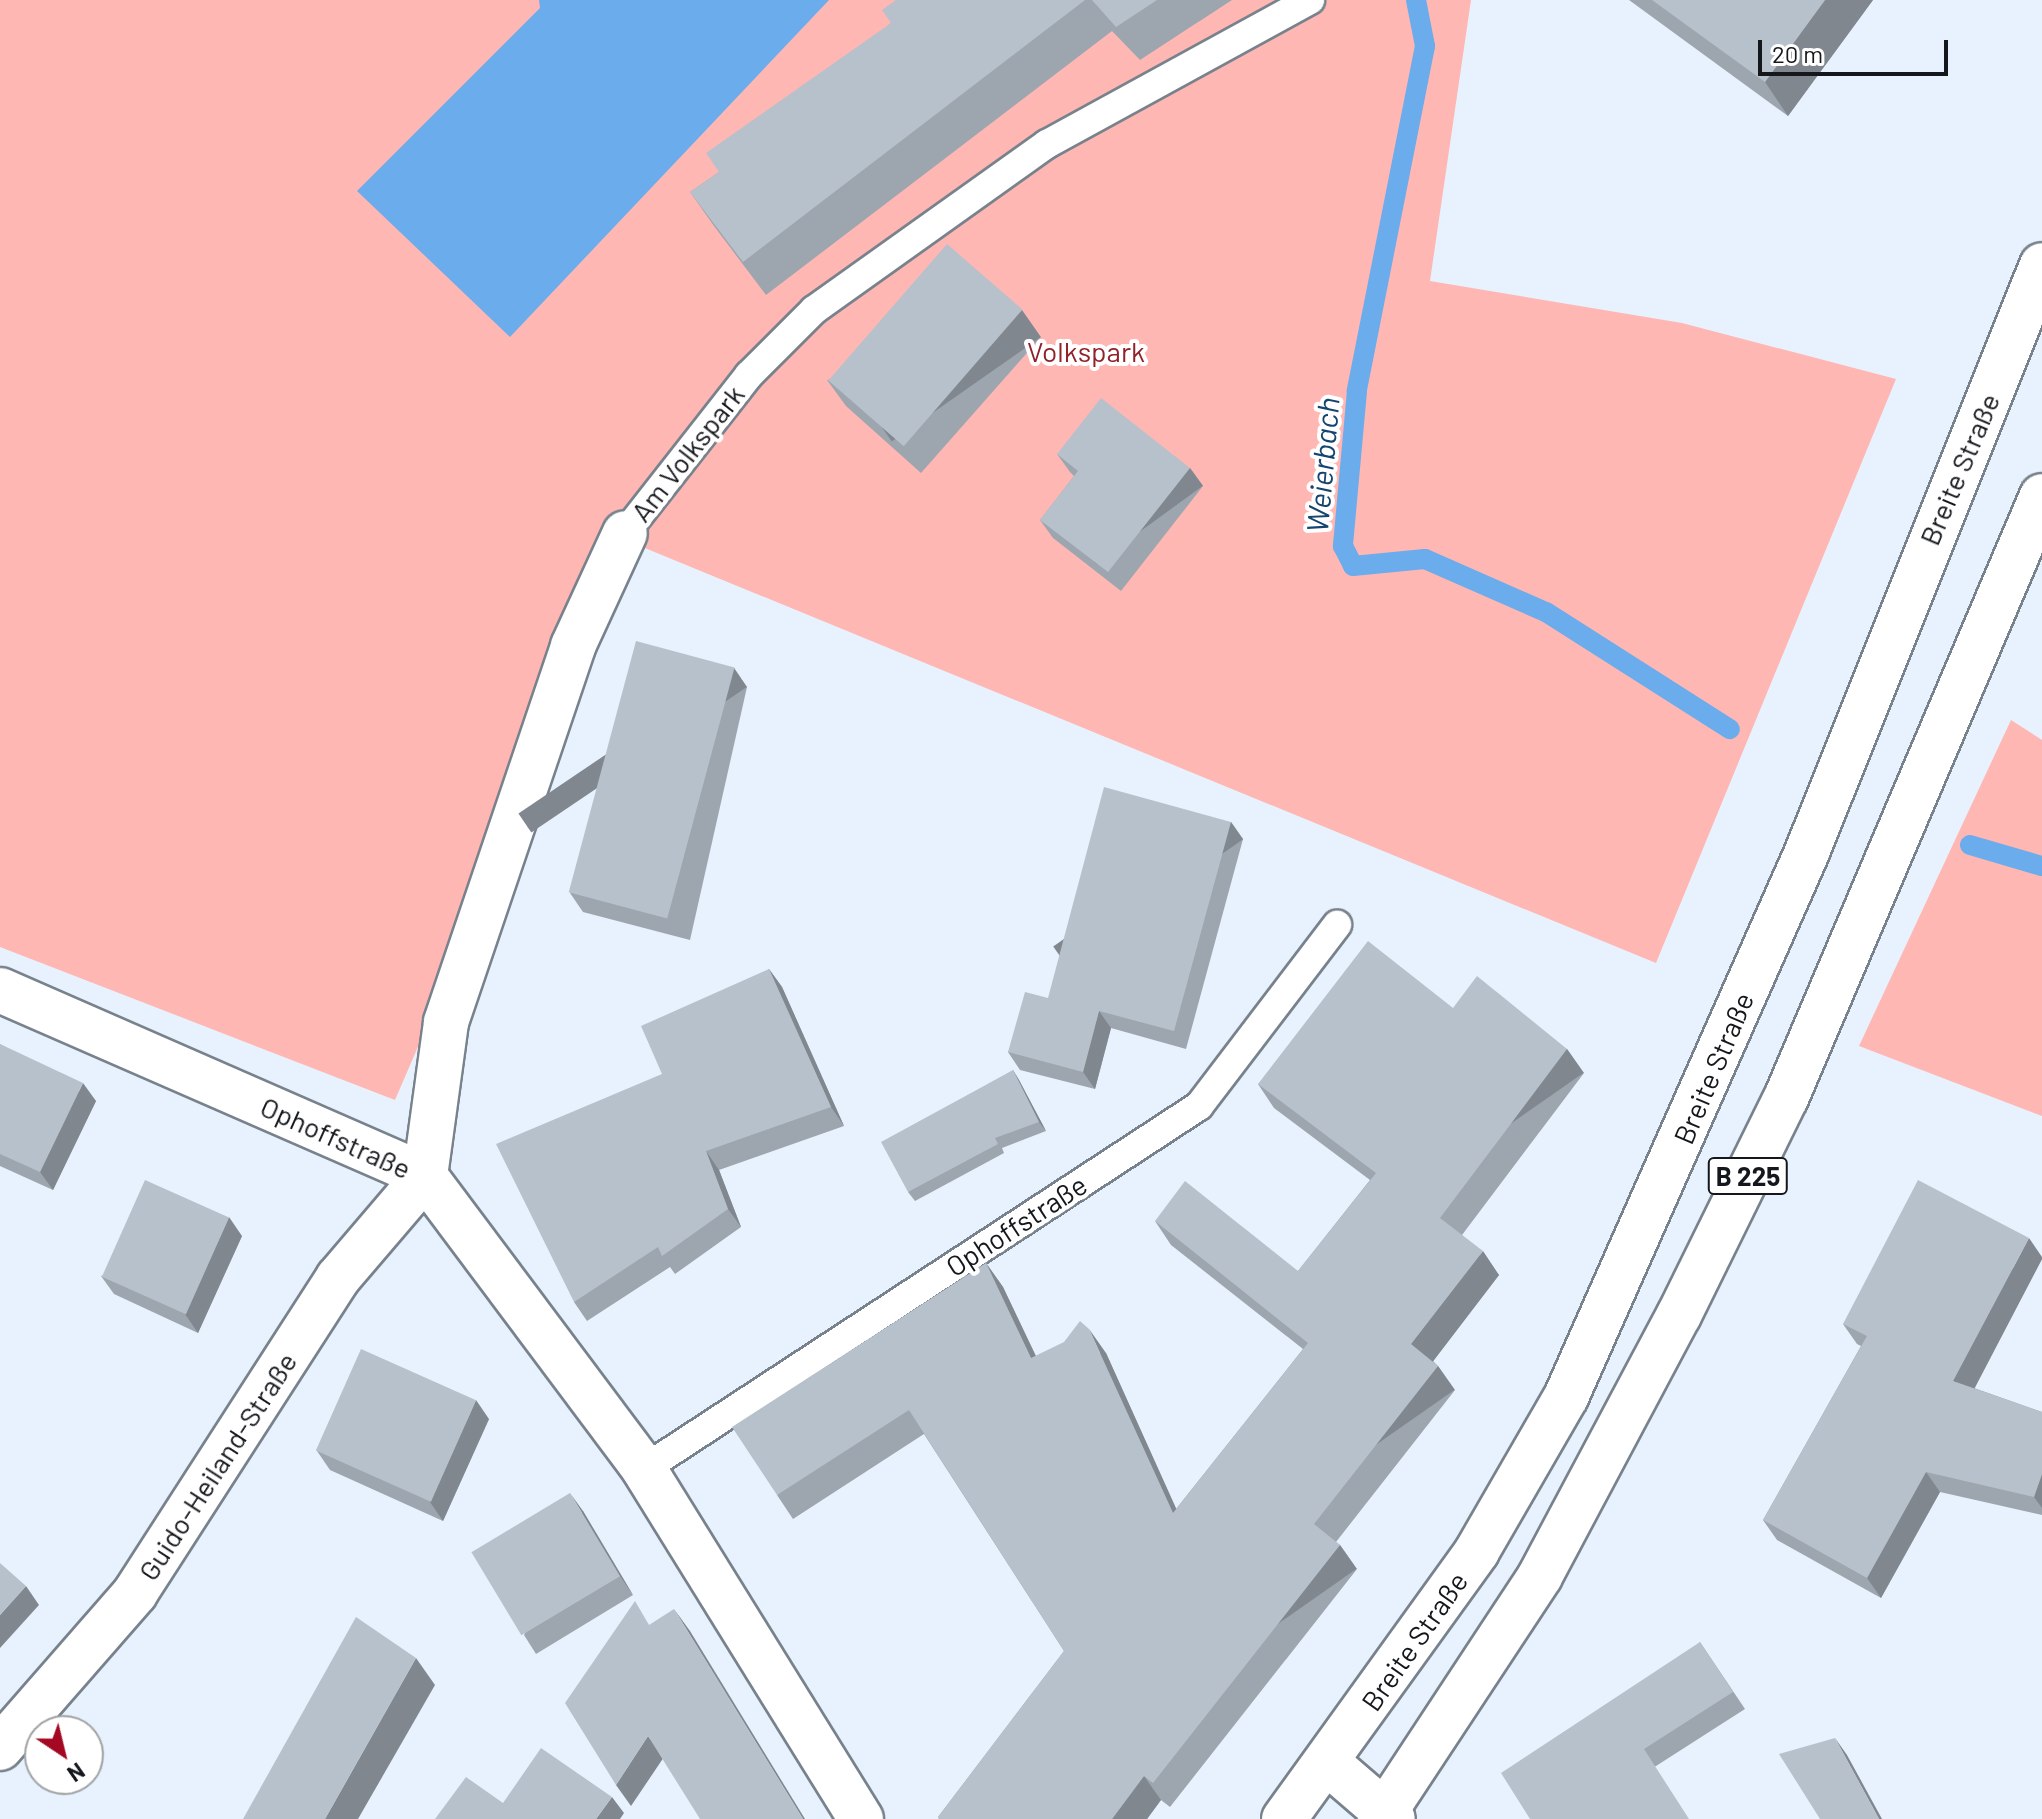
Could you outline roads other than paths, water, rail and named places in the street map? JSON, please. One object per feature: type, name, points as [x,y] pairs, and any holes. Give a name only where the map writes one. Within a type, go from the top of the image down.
[{"type":"main road","name":"Breite Straße","points":[[1284,1819],[1329,1764],[1477,1551],[1566,1397],[1807,852],[2030,332],[2042,265]]},
{"type":"main road","name":"B 225","points":[[1386,1816],[1540,1576],[1679,1315],[1786,1098],[2042,496]]},
{"type":"main road","name":"Am Volkspark","points":[[425,1176],[446,1022],[573,646],[625,533]]},
{"type":"main road","name":"Ophoffstraße","points":[[0,990],[425,1176],[644,1469],[861,1819]]},
{"type":"main road","name":"Guido-Heiland-Straße","points":[[0,1748],[135,1593],[338,1278],[425,1176]]},
{"type":"main road","points":[[1329,1764],[1386,1816]]},
{"type":"lane","name":"Am Volkspark","points":[[625,533],[749,375],[814,310],[1047,144],[1310,0]]},
{"type":"lane","name":"Ophoffstraße","points":[[644,1469],[1199,1106],[1337,925]]},
{"type":"water","points":[[539,0],[829,0],[510,337],[357,191],[540,8]]},
{"type":"waterway","name":"Weierbach","points":[[1416,0],[1425,46],[1357,391],[1343,546],[1353,566],[1425,559],[1546,612],[1730,729]]},
{"type":"waterway","name":"Weierbach","points":[[1970,845],[2042,866]]},
{"type":"park label","name":"Volkspark","points":[[1086,351]]}]
